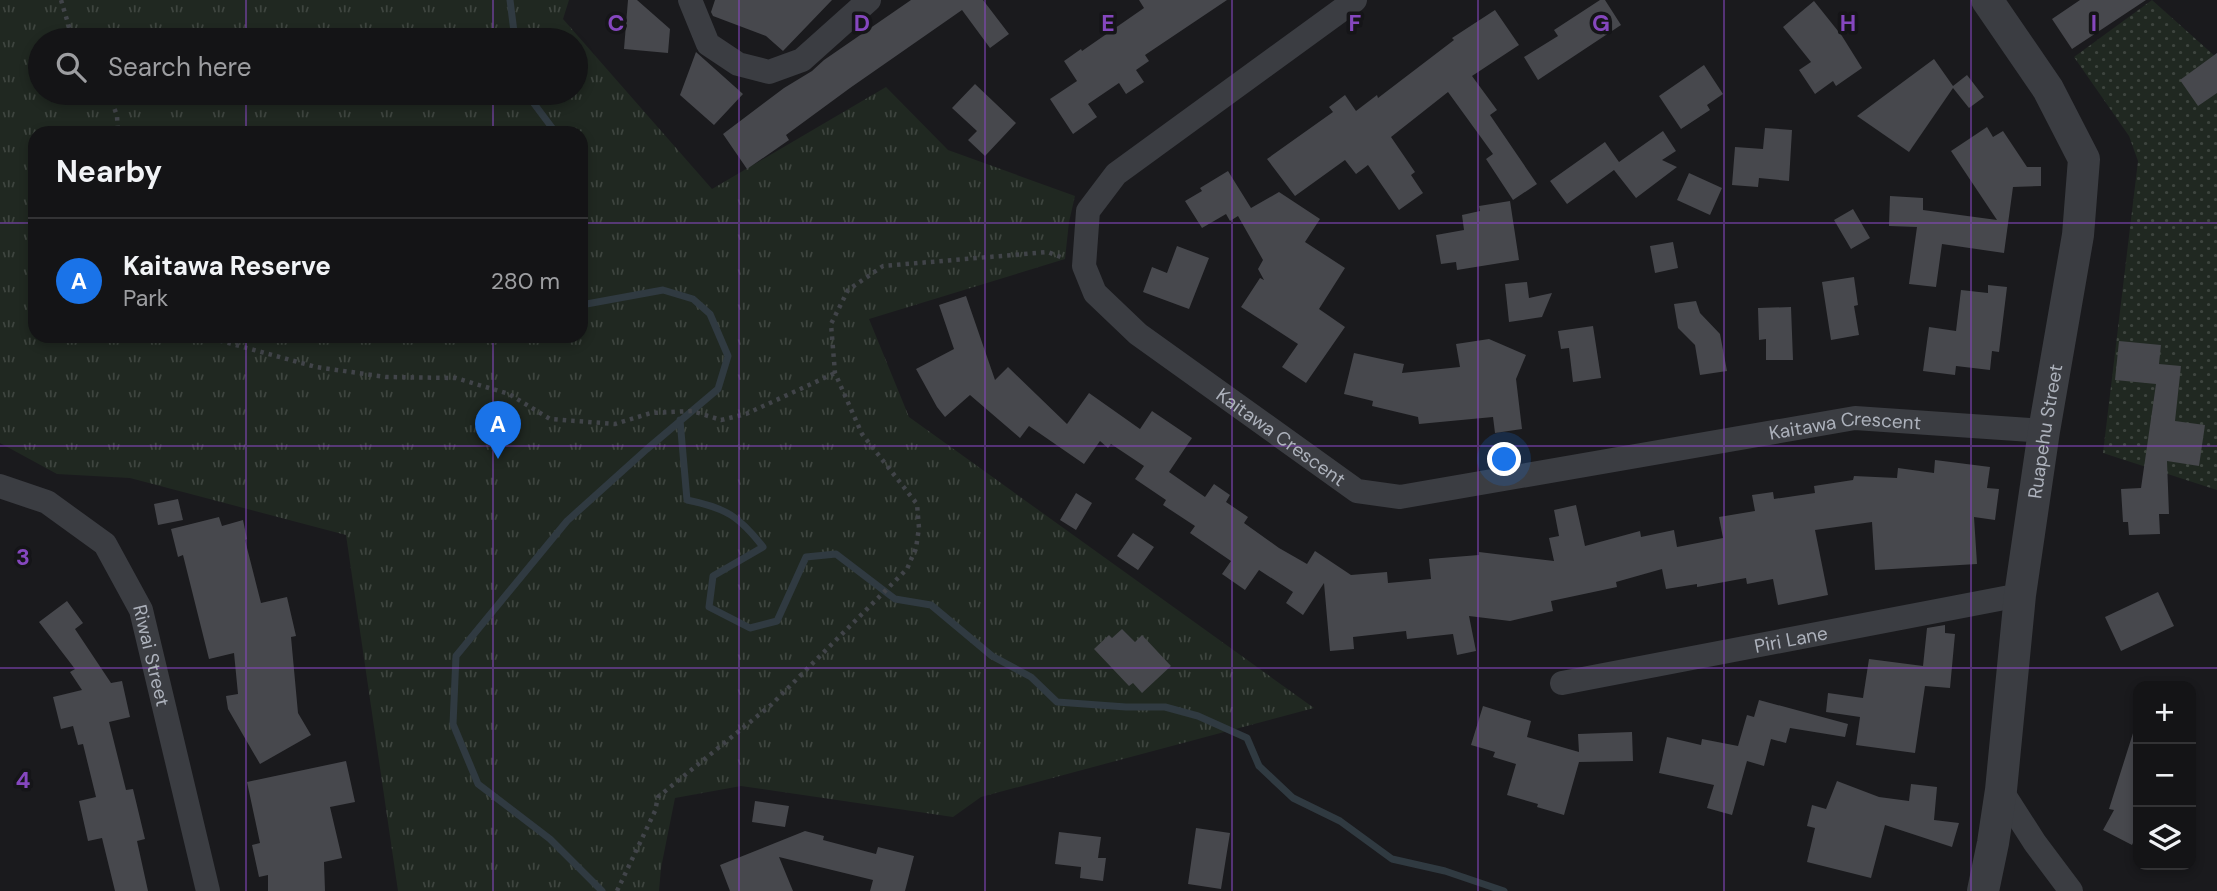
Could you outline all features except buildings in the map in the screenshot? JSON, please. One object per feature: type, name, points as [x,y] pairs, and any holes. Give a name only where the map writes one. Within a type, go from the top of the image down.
[{"type":"street","points":[[690,0],[708,44],[738,64],[769,72],[802,60],[869,0]]},
{"type":"street","points":[[1084,266],[1088,211],[1116,174],[1355,0]]},
{"type":"street","name":"Ruapehu Street","points":[[1983,891],[2001,790],[2020,595],[2043,430],[2078,235],[2084,159],[2048,89],[1987,0]]},
{"type":"street","name":"Kaitawa Crescent","points":[[1084,266],[1095,293],[1138,334],[1357,491],[1400,497],[1855,418],[2043,430]]},
{"type":"street","name":"Riwai Street","points":[[0,486],[47,502],[105,544],[141,610],[208,891]]},
{"type":"street","name":"Piri Lane","points":[[1562,682],[2020,595]]},
{"type":"street","points":[[2001,790],[2035,843],[2071,891]]},
{"type":"path","points":[[61,0],[69,28]]},
{"type":"path","points":[[113,105],[118,126]]},
{"type":"path","points":[[617,891],[655,811],[658,797],[771,705],[908,569],[916,548],[919,528],[917,504],[862,434],[835,373],[831,324],[848,289],[883,266],[1048,252],[1084,266]]},
{"type":"path","points":[[229,343],[316,366],[386,377],[456,378],[509,394],[550,419],[615,424],[651,413],[692,411],[721,420],[746,414],[835,373]]},
{"type":"green space","points":[[0,0],[569,0],[563,19],[571,28],[28,28],[28,105],[588,105],[588,48],[712,189],[886,87],[948,150],[1075,196],[1065,259],[869,319],[909,417],[1314,708],[981,797],[953,817],[741,786],[675,798],[659,891],[398,891],[346,535],[130,478],[57,474],[0,443]]},
{"type":"green space","points":[[2152,0],[2217,58],[2217,490],[2103,453],[2138,161],[2129,136],[2074,57]]},
{"type":"waterway","points":[[510,0],[514,28]]},
{"type":"waterway","points":[[535,105],[551,126]]},
{"type":"waterway","points":[[588,304],[663,290],[693,299],[710,314],[728,356],[718,389],[567,521],[456,656],[453,724],[478,784],[550,839],[602,891]]},
{"type":"waterway","points":[[680,420],[687,500],[712,506],[731,515],[763,547],[713,576],[709,607],[750,628],[777,621],[806,557],[836,554],[895,599],[931,605],[992,656],[1031,677],[1057,702],[1165,707],[1198,716],[1247,738],[1259,766],[1293,798],[1340,821],[1392,859],[1445,871],[1504,891]]},
{"type":"place","name":"Kaitawa Reserve","points":[[498,459]]}]
